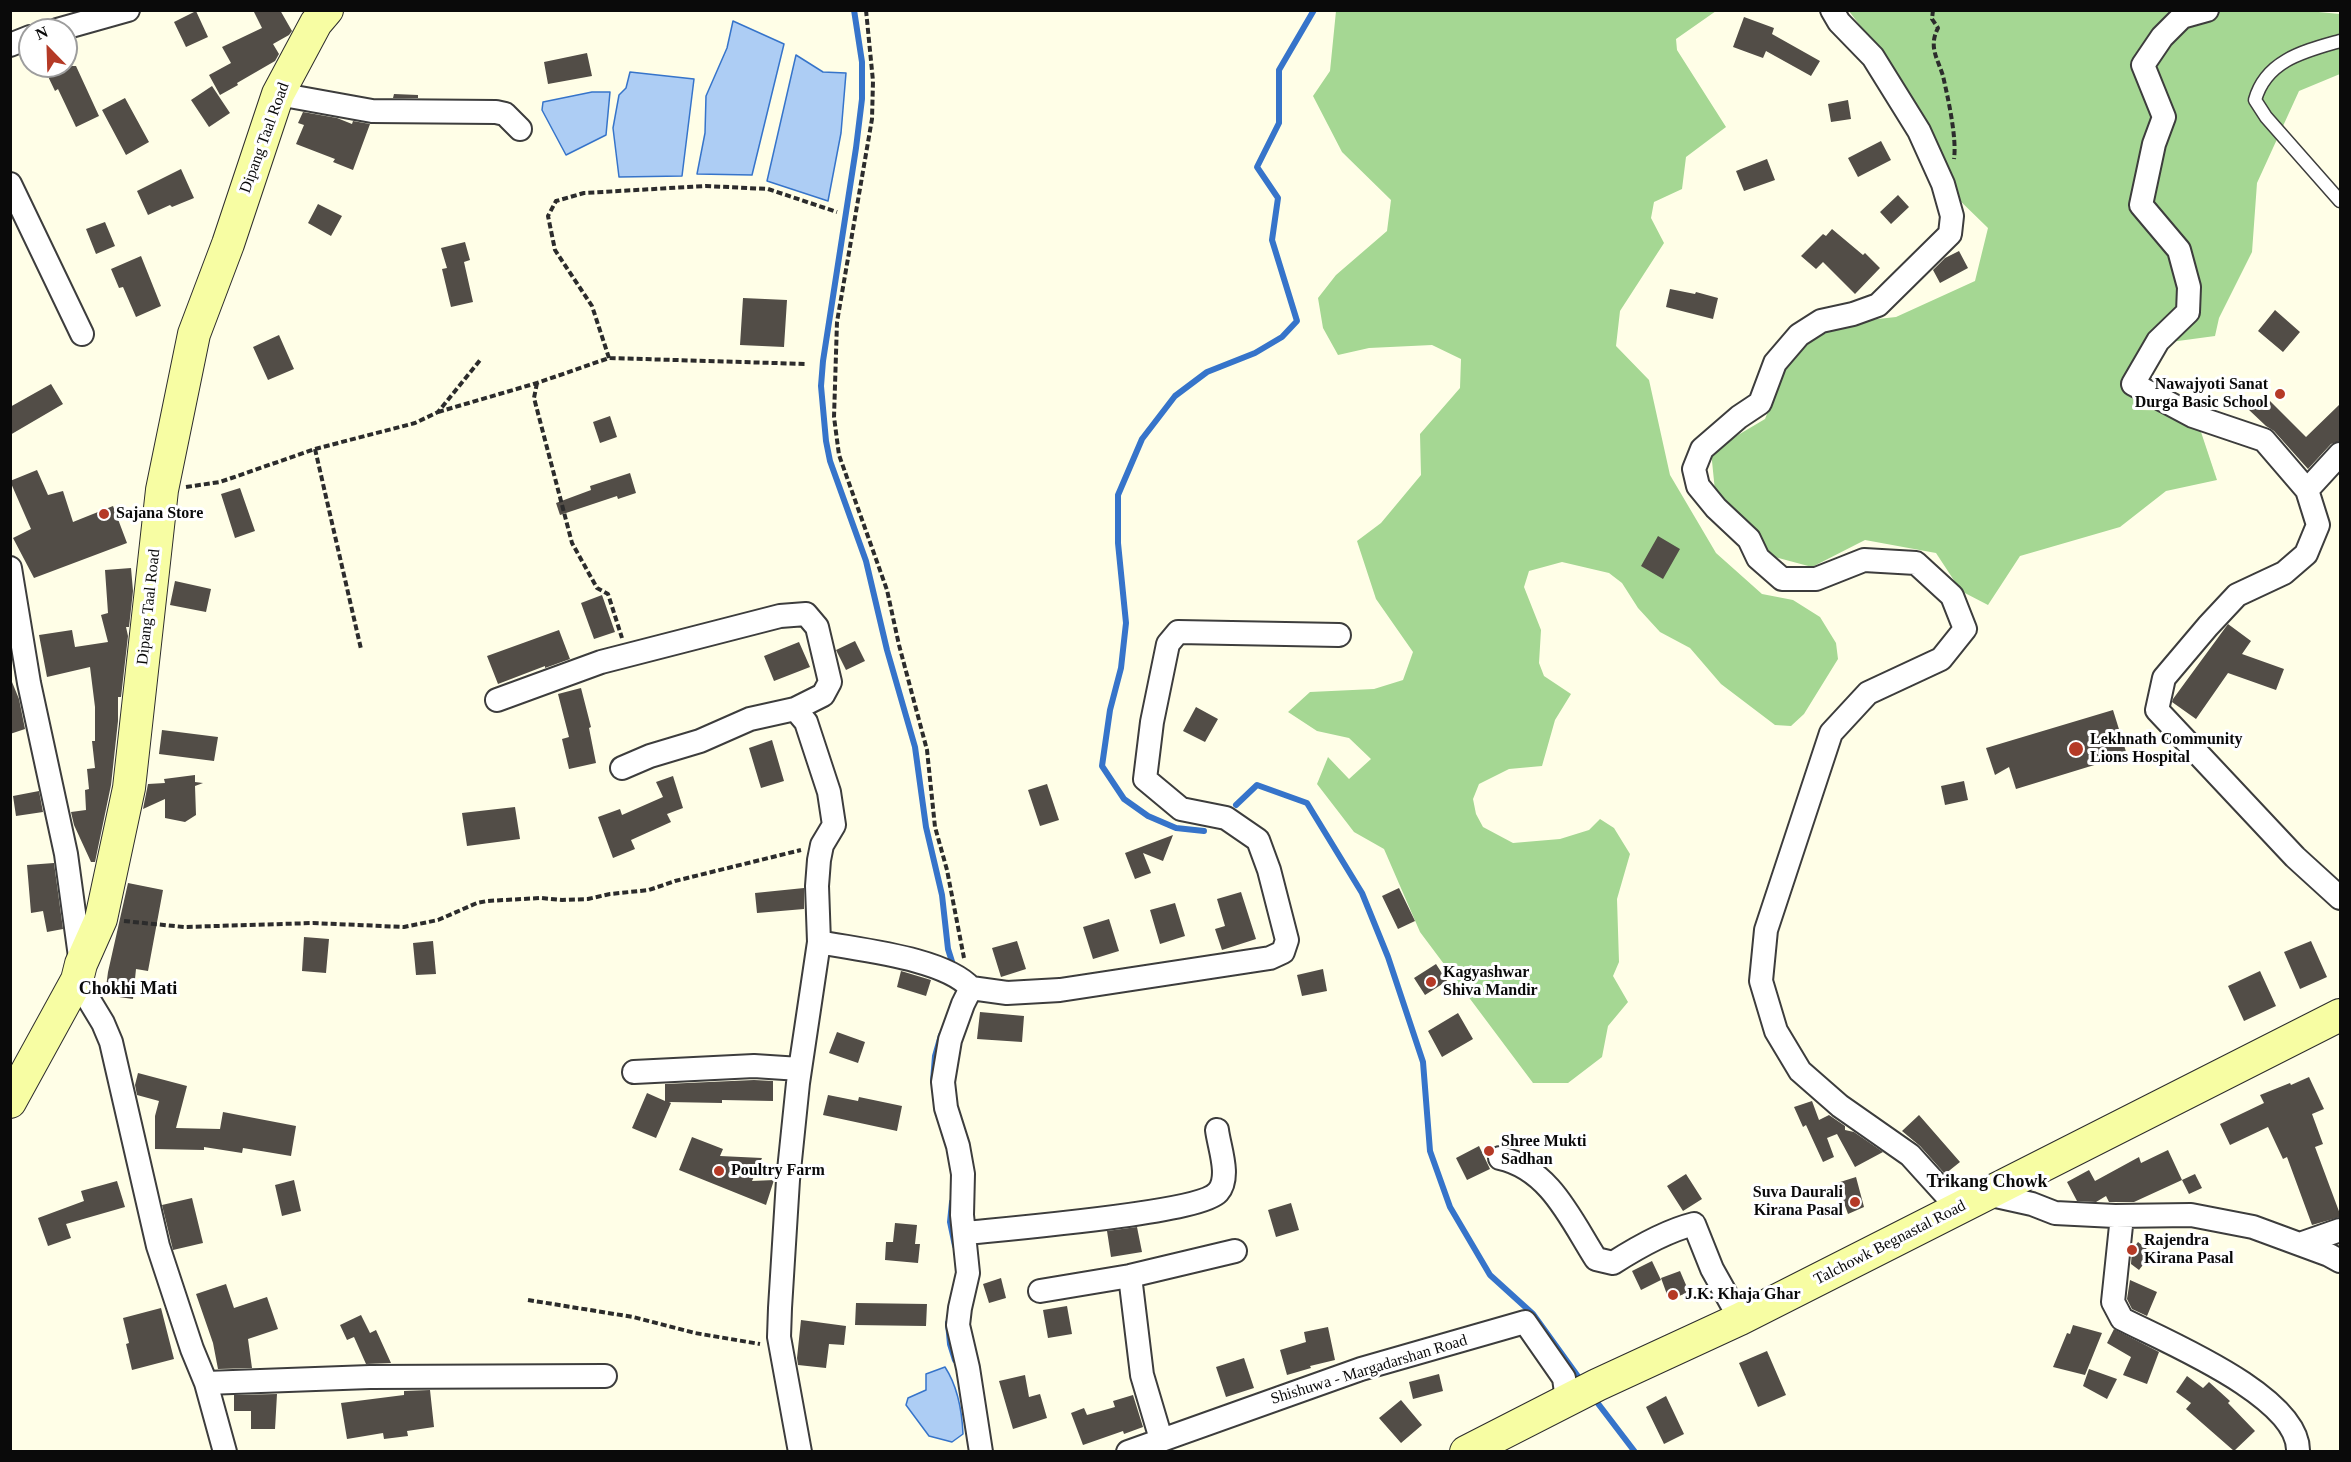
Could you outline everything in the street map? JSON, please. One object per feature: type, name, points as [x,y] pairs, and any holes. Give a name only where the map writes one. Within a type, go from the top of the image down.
[{"type":"main road","name":"Dipang Taal Road","points":[[10,1102],[79,972],[101,919],[129,788],[162,490],[194,334],[228,244],[278,94],[316,23],[327,10]]},
{"type":"main road","name":"Talchowk Begnastal Road","points":[[1567,1400],[1740,1319],[2340,1015]]},
{"type":"main road","points":[[1466,1452],[1567,1400]]},
{"type":"street","points":[[78,24],[128,10]]},
{"type":"street","points":[[1832,10],[1839,22],[1873,57],[1919,131],[1943,184],[1952,216],[1950,234],[1878,305],[1853,314],[1821,321],[1799,335],[1775,363],[1760,403],[1739,417],[1702,448],[1694,469],[1698,486],[1716,508],[1749,538],[1758,558],[1782,579],[1816,579],[1864,560],[1916,562],[1952,596],[1965,629],[1941,659],[1869,693],[1831,733],[1766,930],[1761,981],[1776,1031],[1800,1071],[1840,1106],[1910,1155],[1948,1197],[1964,1189],[2032,1204],[2055,1213],[2122,1216],[2191,1215],[2253,1227],[2340,1261]]},
{"type":"street","points":[[2207,10],[2182,17],[2162,37],[2143,65],[2164,117],[2154,144],[2141,205],[2179,250],[2189,287],[2188,312],[2158,341],[2133,384],[2193,416],[2264,440],[2307,490],[2318,525],[2306,554],[2284,573],[2237,595],[2164,678],[2157,710],[2295,857],[2340,898]]},
{"type":"street","points":[[278,94],[372,111],[496,112],[506,114],[520,129]]},
{"type":"street","points":[[10,184],[82,334]]},
{"type":"street","points":[[2307,490],[2340,454]]},
{"type":"street","points":[[10,568],[20,685],[66,854],[79,972],[111,1042],[158,1246],[192,1349],[206,1383],[225,1452]]},
{"type":"street","points":[[497,700],[601,662],[780,616],[806,614],[817,627],[830,682],[823,695],[795,709],[750,719],[700,741],[650,756],[622,768]]},
{"type":"street","points":[[819,942],[898,958],[1007,993],[1059,990],[1270,958],[1283,952],[1287,940],[1269,870],[1257,840],[1226,818],[1181,809],[1145,779],[1152,722],[1168,644],[1178,632],[1339,635]]},
{"type":"street","points":[[795,709],[806,722],[829,792],[834,825],[822,845],[817,886],[819,942],[800,1069],[788,1180],[780,1308],[779,1337],[800,1452]]},
{"type":"street","points":[[962,980],[943,1082],[946,1108],[958,1146],[963,1174],[962,1215],[966,1233],[968,1273],[958,1325],[968,1368],[981,1452]]},
{"type":"street","points":[[634,1072],[754,1066],[800,1069]]},
{"type":"street","points":[[966,1233],[1069,1224],[1193,1203],[1218,1193],[1225,1181],[1217,1130]]},
{"type":"street","points":[[1500,1158],[1512,1160],[1541,1178],[1551,1188],[1596,1259],[1613,1263],[1680,1227],[1694,1224],[1712,1269],[1740,1319]]},
{"type":"street","points":[[2122,1216],[2113,1302],[2122,1318],[2240,1379],[2287,1419],[2298,1441],[2298,1452]]},
{"type":"street","points":[[2300,1244],[2340,1230]]},
{"type":"street","points":[[1040,1291],[1130,1276],[1235,1251]]},
{"type":"street","points":[[1130,1276],[1142,1375],[1161,1439]]},
{"type":"street","name":"Shishuwa - Margadarshan Road","points":[[1128,1452],[1361,1369],[1525,1323],[1564,1378],[1567,1400]]},
{"type":"street","points":[[206,1383],[370,1377],[605,1376]]},
{"type":"lane","points":[[2340,41],[2285,59],[2259,84],[2255,100],[2266,117],[2340,201]]},
{"type":"path","points":[[866,10],[873,81],[872,119],[837,322],[834,369],[835,436],[839,455],[887,590],[927,750],[935,826],[947,870],[960,945],[962,980]]},
{"type":"path","points":[[1933,10],[1932,19],[1938,28],[1933,37],[1934,57],[1942,75],[1954,138],[1955,157],[1943,184]]},
{"type":"path","points":[[609,358],[592,306],[555,250],[548,216],[556,201],[584,193],[706,186],[768,189],[837,212]]},
{"type":"path","points":[[162,490],[220,482],[315,449],[414,423],[438,412],[537,383],[609,358],[807,364]]},
{"type":"path","points":[[438,412],[481,359]]},
{"type":"path","points":[[537,383],[534,398],[572,543],[597,588],[608,594],[627,655]]},
{"type":"path","points":[[315,449],[362,649]]},
{"type":"path","points":[[101,919],[184,927],[313,923],[404,927],[438,920],[487,901],[541,898],[580,900],[649,891],[675,881],[769,860],[822,845]]},
{"type":"path","points":[[528,1300],[633,1317],[695,1333],[781,1347]]},
{"type":"green space","points":[[2297,10],[2340,14],[2340,74],[2299,91],[2257,183],[2252,252],[2219,318],[2215,336],[2163,343],[2138,400],[2141,410],[2194,411],[2217,480],[2166,491],[2120,527],[2020,556],[1988,605],[1961,591],[1936,553],[1865,540],[1812,567],[1771,556],[1715,491],[1711,451],[1765,419],[1793,350],[1833,324],[1896,317],[1975,281],[1988,228],[1951,192],[1888,63],[1849,11]]},
{"type":"green space","points":[[1336,11],[1716,11],[1676,39],[1677,50],[1726,127],[1686,157],[1682,189],[1654,202],[1651,218],[1664,243],[1620,311],[1616,346],[1649,380],[1670,475],[1716,553],[1762,594],[1793,600],[1820,617],[1836,643],[1838,659],[1804,714],[1791,726],[1775,725],[1721,684],[1690,648],[1660,632],[1638,608],[1622,583],[1609,573],[1562,562],[1529,571],[1524,587],[1541,630],[1539,663],[1544,676],[1571,694],[1555,720],[1542,766],[1509,769],[1479,784],[1473,799],[1476,814],[1483,827],[1513,843],[1560,839],[1589,830],[1600,819],[1614,828],[1630,854],[1617,899],[1619,962],[1613,976],[1628,1002],[1608,1026],[1602,1057],[1568,1083],[1533,1083],[1420,932],[1384,849],[1354,832],[1317,784],[1328,757],[1349,779],[1371,759],[1349,738],[1317,731],[1288,712],[1310,692],[1374,689],[1403,680],[1413,652],[1376,599],[1357,541],[1381,523],[1421,475],[1420,434],[1460,388],[1461,359],[1432,345],[1369,348],[1338,355],[1323,328],[1318,298],[1336,275],[1387,231],[1391,200],[1342,152],[1313,96],[1330,71]]},
{"type":"water","points":[[733,21],[784,44],[752,175],[697,174],[705,133],[706,96],[727,48]]},
{"type":"water","points":[[796,55],[823,72],[846,73],[841,133],[828,201],[767,181]]},
{"type":"water","points":[[630,72],[694,79],[682,176],[619,177],[613,128],[619,95],[626,88]]},
{"type":"water","points":[[592,92],[610,92],[606,135],[566,155],[542,110],[543,102]]},
{"type":"water","points":[[945,1367],[956,1391],[963,1434],[952,1442],[929,1436],[906,1405],[908,1398],[926,1390],[926,1374]]},
{"type":"building","points":[[253,10],[280,10],[292,31],[273,44],[279,54],[275,61],[220,95],[209,75],[231,63],[222,47],[262,28]]},
{"type":"building","points":[[196,11],[208,37],[186,47],[174,22]]},
{"type":"building","points":[[1744,17],[1774,28],[1772,34],[1820,61],[1811,76],[1766,51],[1763,58],[1733,47]]},
{"type":"building","points":[[587,53],[592,76],[548,84],[544,62]]},
{"type":"building","points":[[78,70],[99,116],[76,127],[58,89],[55,91],[49,78],[78,78]]},
{"type":"building","points":[[212,86],[230,113],[209,127],[191,100]]},
{"type":"building","points":[[394,94],[418,95],[418,98],[393,98]]},
{"type":"building","points":[[125,98],[149,142],[126,155],[102,110]]},
{"type":"building","points":[[1848,100],[1851,119],[1831,122],[1828,104]]},
{"type":"building","points":[[303,112],[337,118],[352,124],[353,121],[370,124],[353,170],[333,162],[335,159],[296,144],[304,125],[298,123]]},
{"type":"building","points":[[1881,141],[1891,160],[1858,177],[1848,158]]},
{"type":"building","points":[[1767,159],[1775,180],[1744,191],[1736,171]]},
{"type":"building","points":[[181,169],[194,198],[148,215],[137,191]]},
{"type":"building","points":[[1898,195],[1909,207],[1891,224],[1880,212]]},
{"type":"building","points":[[318,204],[342,216],[331,236],[308,223]]},
{"type":"building","points":[[105,222],[115,246],[96,254],[86,229]]},
{"type":"building","points":[[1832,229],[1863,255],[1865,253],[1880,268],[1855,294],[1823,262],[1816,269],[1801,256],[1823,234],[1826,236]]},
{"type":"building","points":[[465,242],[470,260],[464,262],[473,302],[451,307],[442,269],[447,268],[441,248]]},
{"type":"building","points":[[1959,251],[1968,268],[1940,283],[1933,270],[1945,258]]},
{"type":"building","points":[[141,256],[161,306],[136,317],[123,287],[119,288],[111,269]]},
{"type":"building","points":[[1670,289],[1695,294],[1696,292],[1718,298],[1713,319],[1666,307]]},
{"type":"building","points":[[743,298],[787,300],[784,347],[740,345]]},
{"type":"building","points":[[2275,310],[2300,332],[2283,352],[2258,331]]},
{"type":"building","points":[[279,335],[294,369],[268,380],[253,347]]},
{"type":"building","points":[[51,384],[63,404],[10,435],[10,407]]},
{"type":"building","points":[[2263,394],[2306,437],[2340,404],[2340,441],[2331,444],[2308,469],[2274,431],[2248,409]]},
{"type":"building","points":[[610,416],[617,437],[600,443],[593,422]]},
{"type":"building","points":[[37,470],[48,495],[63,491],[73,522],[113,506],[127,543],[34,578],[13,538],[31,529],[10,481]]},
{"type":"building","points":[[630,473],[636,493],[618,499],[617,496],[560,515],[556,503],[591,490],[590,486]]},
{"type":"building","points":[[240,488],[255,531],[235,538],[221,494]]},
{"type":"building","points":[[1658,536],[1680,549],[1663,579],[1641,566]]},
{"type":"building","points":[[131,568],[133,591],[129,627],[126,627],[128,636],[121,697],[118,697],[118,721],[111,785],[95,862],[91,862],[74,825],[71,812],[86,810],[85,790],[89,789],[87,769],[95,768],[92,741],[95,741],[95,707],[90,667],[47,677],[39,635],[72,630],[75,647],[108,642],[101,615],[108,613],[105,570]]},
{"type":"building","points":[[175,581],[211,589],[206,612],[170,605]]},
{"type":"building","points":[[602,595],[615,632],[594,639],[581,603]]},
{"type":"building","points":[[2228,624],[2251,641],[2242,654],[2284,669],[2276,690],[2228,673],[2196,719],[2172,702],[2173,699]]},
{"type":"building","points":[[559,630],[570,659],[498,684],[487,656]]},
{"type":"building","points":[[855,641],[865,661],[846,670],[836,650]]},
{"type":"building","points":[[799,642],[810,667],[774,681],[764,656]]},
{"type":"building","points":[[10,682],[19,699],[25,729],[10,734]]},
{"type":"building","points":[[581,688],[591,727],[589,728],[596,763],[569,769],[562,739],[569,737],[558,694]]},
{"type":"building","points":[[1196,707],[1218,719],[1205,742],[1183,731]]},
{"type":"building","points":[[2113,710],[2127,755],[2016,789],[2009,767],[1995,775],[1986,748]]},
{"type":"building","points":[[162,730],[218,737],[214,761],[159,754]]},
{"type":"building","points":[[772,740],[784,781],[761,788],[749,748]]},
{"type":"building","points":[[195,775],[195,782],[203,783],[195,786],[196,815],[185,822],[165,818],[165,799],[143,809],[148,784],[165,783],[164,779]]},
{"type":"building","points":[[673,776],[683,808],[667,814],[671,822],[631,840],[635,849],[613,858],[598,817],[620,809],[622,815],[663,797],[656,782]]},
{"type":"building","points":[[1964,781],[1968,800],[1945,805],[1941,786]]},
{"type":"building","points":[[1047,784],[1059,820],[1040,826],[1028,790]]},
{"type":"building","points":[[39,791],[43,812],[16,816],[13,796]]},
{"type":"building","points":[[515,807],[520,839],[467,846],[462,813]]},
{"type":"building","points":[[1173,835],[1163,861],[1143,853],[1151,873],[1135,879],[1125,853]]},
{"type":"building","points":[[54,863],[63,929],[47,932],[43,911],[31,913],[27,865]]},
{"type":"building","points":[[128,883],[163,890],[148,971],[136,969],[133,999],[105,995]]},
{"type":"building","points":[[804,888],[804,909],[757,913],[755,893]]},
{"type":"building","points":[[1399,888],[1415,921],[1398,929],[1382,896]]},
{"type":"building","points":[[1241,892],[1256,939],[1222,950],[1215,929],[1225,926],[1217,899]]},
{"type":"building","points":[[1175,903],[1185,936],[1160,944],[1150,910]]},
{"type":"building","points":[[1109,919],[1119,951],[1093,959],[1083,927]]},
{"type":"building","points":[[304,937],[329,939],[326,973],[302,971]]},
{"type":"building","points":[[433,941],[436,974],[416,975],[413,943]]},
{"type":"building","points":[[1017,941],[1026,969],[1001,977],[992,948]]},
{"type":"building","points":[[2311,941],[2327,977],[2300,989],[2284,952]]},
{"type":"building","points":[[1436,964],[1447,981],[1425,995],[1414,978]]},
{"type":"building","points":[[1323,969],[1327,991],[1302,996],[1297,975]]},
{"type":"building","points":[[901,971],[931,980],[926,996],[897,987]]},
{"type":"building","points":[[2260,971],[2276,1006],[2244,1021],[2228,986]]},
{"type":"building","points":[[980,1012],[1024,1016],[1022,1042],[977,1039]]},
{"type":"building","points":[[1458,1013],[1473,1039],[1442,1057],[1428,1031]]},
{"type":"building","points":[[837,1032],[865,1042],[858,1063],[829,1053]]},
{"type":"building","points":[[138,1073],[187,1086],[176,1128],[220,1129],[223,1112],[296,1126],[291,1156],[243,1148],[242,1153],[204,1147],[204,1150],[155,1149],[155,1116],[159,1101],[137,1095],[135,1085]]},
{"type":"building","points":[[2309,1077],[2324,1109],[2312,1114],[2323,1144],[2315,1147],[2340,1214],[2340,1217],[2312,1225],[2287,1157],[2283,1159],[2268,1127],[2230,1145],[2220,1124],[2264,1103],[2260,1095]]},
{"type":"building","points":[[773,1081],[773,1101],[669,1102],[671,1103],[656,1138],[632,1128],[647,1093],[665,1101],[665,1084]]},
{"type":"building","points":[[828,1095],[858,1101],[859,1097],[902,1106],[897,1131],[823,1115]]},
{"type":"building","points":[[1812,1101],[1819,1120],[1829,1115],[1845,1126],[1845,1130],[1854,1132],[1883,1152],[1855,1167],[1837,1134],[1827,1138],[1834,1157],[1823,1162],[1806,1125],[1803,1127],[1794,1107]]},
{"type":"building","points":[[1919,1115],[1960,1162],[1945,1174],[1920,1146],[1902,1131]]},
{"type":"building","name":"Poultry Farm","points":[[692,1137],[723,1149],[720,1156],[762,1158],[752,1181],[774,1180],[766,1205],[679,1170]]},
{"type":"building","points":[[1479,1146],[1490,1169],[1467,1180],[1456,1158]]},
{"type":"building","points":[[2168,1150],[2182,1180],[2134,1202],[2109,1202],[2106,1196],[2096,1202],[2077,1201],[2067,1182],[2089,1170],[2095,1181],[2139,1157],[2141,1163]]},
{"type":"building","points":[[1686,1174],[1702,1199],[1683,1211],[1667,1186]]},
{"type":"building","points":[[2195,1174],[2202,1188],[2189,1194],[2182,1180]]},
{"type":"building","points":[[1856,1177],[1864,1207],[1848,1214],[1837,1183]]},
{"type":"building","points":[[294,1180],[301,1211],[282,1216],[275,1185]]},
{"type":"building","points":[[117,1181],[125,1207],[66,1224],[71,1238],[48,1246],[38,1218],[84,1201],[81,1191]]},
{"type":"building","points":[[192,1198],[203,1243],[173,1250],[162,1205]]},
{"type":"building","points":[[1291,1203],[1299,1230],[1276,1237],[1268,1210]]},
{"type":"building","points":[[895,1223],[917,1225],[915,1244],[920,1244],[918,1263],[885,1260],[886,1242],[893,1242]]},
{"type":"building","points":[[1137,1227],[1142,1252],[1111,1257],[1107,1231]]},
{"type":"building","points":[[2138,1242],[2152,1253],[2139,1270],[2131,1264],[2132,1250]]},
{"type":"building","points":[[1652,1261],[1661,1280],[1641,1290],[1632,1271]]},
{"type":"building","points":[[1680,1271],[1689,1292],[1669,1300],[1661,1278]]},
{"type":"building","points":[[1001,1278],[1006,1298],[989,1303],[983,1284]]},
{"type":"building","points":[[2130,1280],[2157,1292],[2147,1316],[2132,1309],[2127,1299]]},
{"type":"building","points":[[226,1284],[234,1308],[267,1297],[278,1329],[248,1339],[252,1368],[218,1369],[213,1343],[196,1294]]},
{"type":"building","points":[[856,1303],[927,1304],[926,1326],[855,1325]]},
{"type":"building","points":[[1067,1306],[1072,1334],[1048,1338],[1043,1310]]},
{"type":"building","points":[[161,1308],[174,1359],[132,1370],[123,1318]]},
{"type":"building","points":[[361,1315],[370,1333],[376,1330],[391,1363],[366,1364],[354,1337],[347,1340],[340,1325]]},
{"type":"building","points":[[801,1320],[846,1326],[844,1345],[829,1344],[826,1368],[798,1365]]},
{"type":"building","points":[[2073,1325],[2102,1333],[2085,1375],[2053,1367],[2067,1333],[2070,1334]]},
{"type":"building","points":[[1328,1327],[1335,1360],[1287,1375],[1280,1350],[1306,1342],[1304,1332]]},
{"type":"building","points":[[2114,1329],[2159,1352],[2147,1384],[2123,1375],[2131,1357],[2107,1343]]},
{"type":"building","points":[[1767,1351],[1786,1395],[1758,1407],[1739,1363]]},
{"type":"building","points":[[1244,1358],[1254,1388],[1226,1397],[1216,1367]]},
{"type":"building","points":[[2089,1369],[2117,1379],[2107,1399],[2083,1386]]},
{"type":"building","points":[[1439,1374],[1443,1391],[1413,1399],[1409,1382]]},
{"type":"building","points":[[1025,1375],[1029,1397],[1040,1394],[1047,1418],[1013,1429],[999,1381]]},
{"type":"building","points":[[2187,1376],[2203,1388],[2209,1382],[2230,1401],[2228,1403],[2255,1431],[2234,1451],[2186,1409],[2191,1403],[2176,1392]]},
{"type":"building","points":[[430,1390],[434,1427],[407,1431],[408,1436],[384,1439],[383,1433],[347,1439],[341,1403],[404,1395],[404,1391]]},
{"type":"building","points":[[277,1394],[275,1429],[251,1429],[251,1411],[234,1411],[234,1395]]},
{"type":"building","points":[[1133,1395],[1143,1427],[1124,1434],[1123,1431],[1083,1445],[1071,1413],[1084,1408],[1087,1415],[1115,1407],[1113,1401]]},
{"type":"building","points":[[1666,1396],[1684,1434],[1664,1444],[1646,1407]]},
{"type":"building","points":[[1401,1400],[1422,1425],[1401,1443],[1379,1418]]},
{"type":"waterway","points":[[854,10],[862,62],[862,99],[823,361],[821,386],[826,441],[830,461],[866,561],[887,650],[915,747],[926,827],[942,895],[948,949],[954,968]]},
{"type":"waterway","points":[[1204,831],[1176,828],[1148,816],[1124,799],[1102,766],[1110,710],[1121,668],[1126,623],[1118,543],[1118,495],[1142,439],[1175,396],[1207,372],[1255,353],[1282,337],[1297,321],[1272,240],[1278,198],[1257,167],[1279,123],[1279,70],[1314,10]]},
{"type":"waterway","points":[[1236,805],[1257,785],[1307,803],[1362,893],[1388,957],[1423,1062],[1430,1151],[1450,1207],[1490,1275],[1533,1314],[1582,1382]]},
{"type":"waterway","points":[[933,1081],[935,1056],[941,1035]]},
{"type":"waterway","points":[[952,1202],[950,1222],[955,1246]]},
{"type":"waterway","points":[[948,1323],[950,1344],[955,1360]]},
{"type":"waterway","points":[[1593,1397],[1635,1452]]},
{"type":"place","name":"Nawajyoti Sanat Durga Basic School","points":[[2280,394]]},
{"type":"place","name":"Sajana Store","points":[[104,514]]},
{"type":"place","name":"Lekhnath Community Lions Hospital","points":[[2076,749]]},
{"type":"place","name":"Kagyashwar Shiva Mandir","points":[[1431,982]]},
{"type":"place","name":"Shree Mukti Sadhan","points":[[1489,1151]]},
{"type":"place","name":"Poultry Farm","points":[[719,1171]]},
{"type":"place","name":"Suva Daurali Kirana Pasal","points":[[1855,1202]]},
{"type":"place","name":"Rajendra Kirana Pasal","points":[[2132,1250]]},
{"type":"place","name":"J.K. Khaja Ghar","points":[[1673,1295]]},
{"type":"district","name":"Chokhi Mati","points":[[128,989]]},
{"type":"district","name":"Trikang Chowk","points":[[1987,1182]]}]
